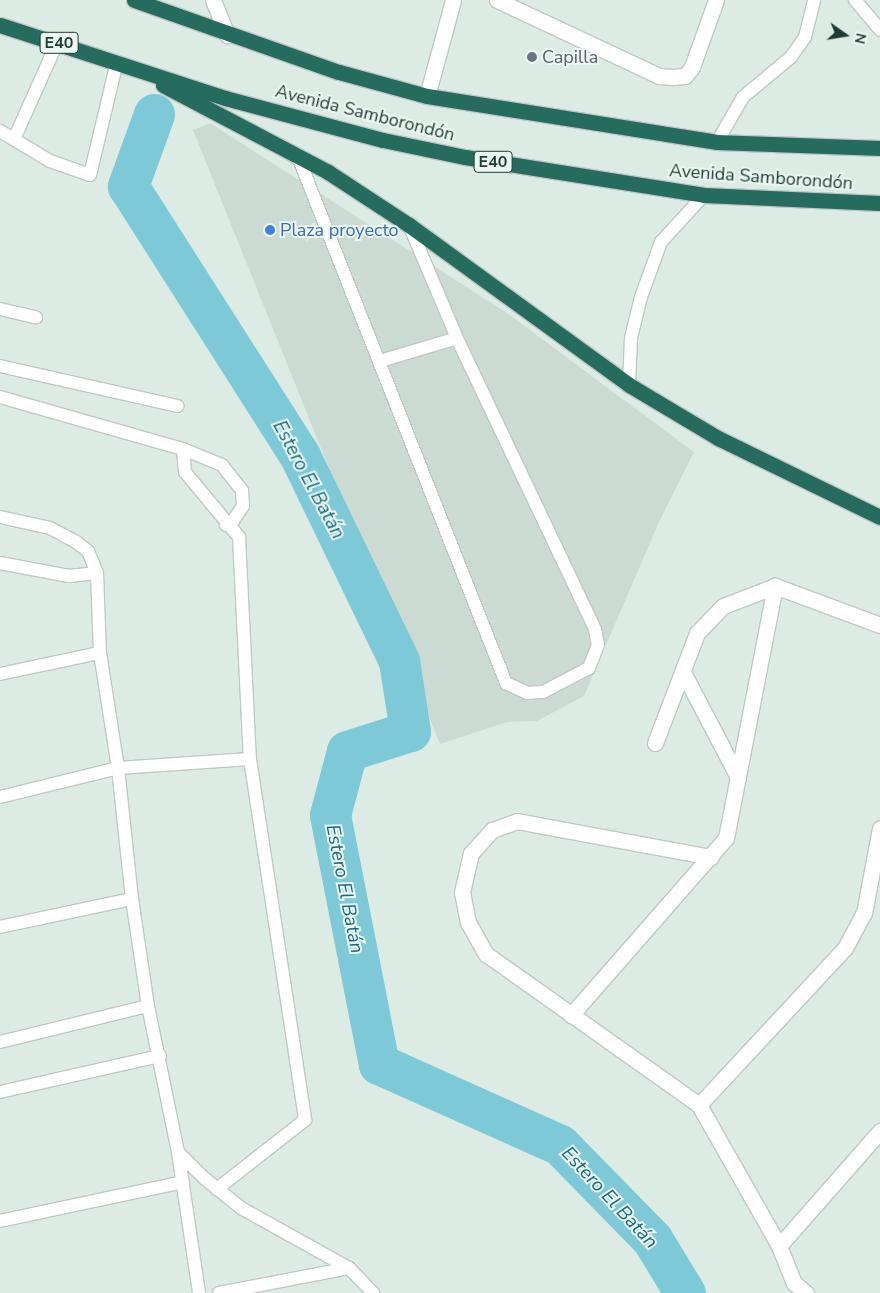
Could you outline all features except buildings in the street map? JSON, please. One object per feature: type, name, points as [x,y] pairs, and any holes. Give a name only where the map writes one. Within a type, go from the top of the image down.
[{"type":"highway","name":"Avenida Samborondón","points":[[134,0],[227,35],[339,72],[427,96],[717,142],[880,148]]},
{"type":"highway","name":"Avenida Samborondón","points":[[0,25],[225,98],[383,140],[474,159],[704,195],[880,203]]},
{"type":"highway","points":[[118,62],[297,154],[409,225],[629,385],[718,438],[880,516]]},
{"type":"street","points":[[212,0],[227,35]]},
{"type":"street","points":[[427,96],[453,0]]},
{"type":"street","points":[[497,0],[659,76],[672,77],[685,76],[692,67],[716,0]]},
{"type":"street","points":[[655,743],[698,632],[723,606],[775,586],[880,625]]},
{"type":"street","points":[[570,1016],[726,838],[775,586]]},
{"type":"street","points":[[683,672],[738,777]]},
{"type":"street","points":[[710,857],[517,821],[492,830],[472,853],[462,892],[468,922],[486,954],[570,1016],[700,1105],[779,1246],[794,1283],[806,1293]]},
{"type":"street","points":[[700,1105],[845,948],[864,913],[880,828]]},
{"type":"street","points":[[779,1246],[880,1132]]},
{"type":"lane","points":[[717,142],[743,96],[791,57],[805,37],[814,0]]},
{"type":"lane","points":[[856,0],[880,30]]},
{"type":"lane","points":[[15,137],[57,43]]},
{"type":"lane","points":[[0,131],[15,137],[50,160],[90,176],[118,62]]},
{"type":"lane","points":[[297,154],[506,683],[527,693],[543,692],[589,668],[598,645],[595,629],[457,338],[409,225]]},
{"type":"lane","points":[[629,385],[635,322],[661,242],[704,195]]},
{"type":"lane","points":[[0,309],[36,317]]},
{"type":"lane","points":[[380,361],[457,338]]},
{"type":"lane","points":[[0,366],[178,406]]},
{"type":"lane","points":[[0,396],[183,449],[222,464],[242,491],[243,506],[233,521],[226,524]]},
{"type":"lane","points":[[183,449],[185,472],[226,524],[239,537],[250,760],[305,1120],[217,1188]]},
{"type":"lane","points":[[0,517],[50,528],[76,542],[88,551],[97,573],[100,653],[118,768],[132,899],[148,1006],[160,1056],[178,1152],[199,1293]]},
{"type":"lane","points":[[0,563],[69,576],[97,573]]},
{"type":"lane","points":[[0,674],[100,653]]},
{"type":"lane","points":[[0,797],[118,768],[250,760]]},
{"type":"lane","points":[[0,927],[132,899]]},
{"type":"lane","points":[[0,1042],[148,1006]]},
{"type":"lane","points":[[0,1092],[160,1056]]},
{"type":"lane","points":[[178,1152],[217,1188],[282,1232],[349,1268],[373,1293]]},
{"type":"lane","points":[[0,1221],[183,1182]]},
{"type":"lane","points":[[218,1293],[349,1268]]},
{"type":"shaded area","points":[[210,123],[507,313],[694,452],[659,522],[584,696],[537,721],[507,722],[440,744],[193,130]]},
{"type":"waterway","name":"Estero El Batán","points":[[154,114],[128,186],[300,456],[399,661],[410,731],[347,751],[330,815],[379,1064],[560,1145],[652,1239],[685,1293]]},
{"type":"place","name":"Capilla","points":[[532,57]]},
{"type":"place","name":"Plaza proyecto","points":[[270,230]]}]
